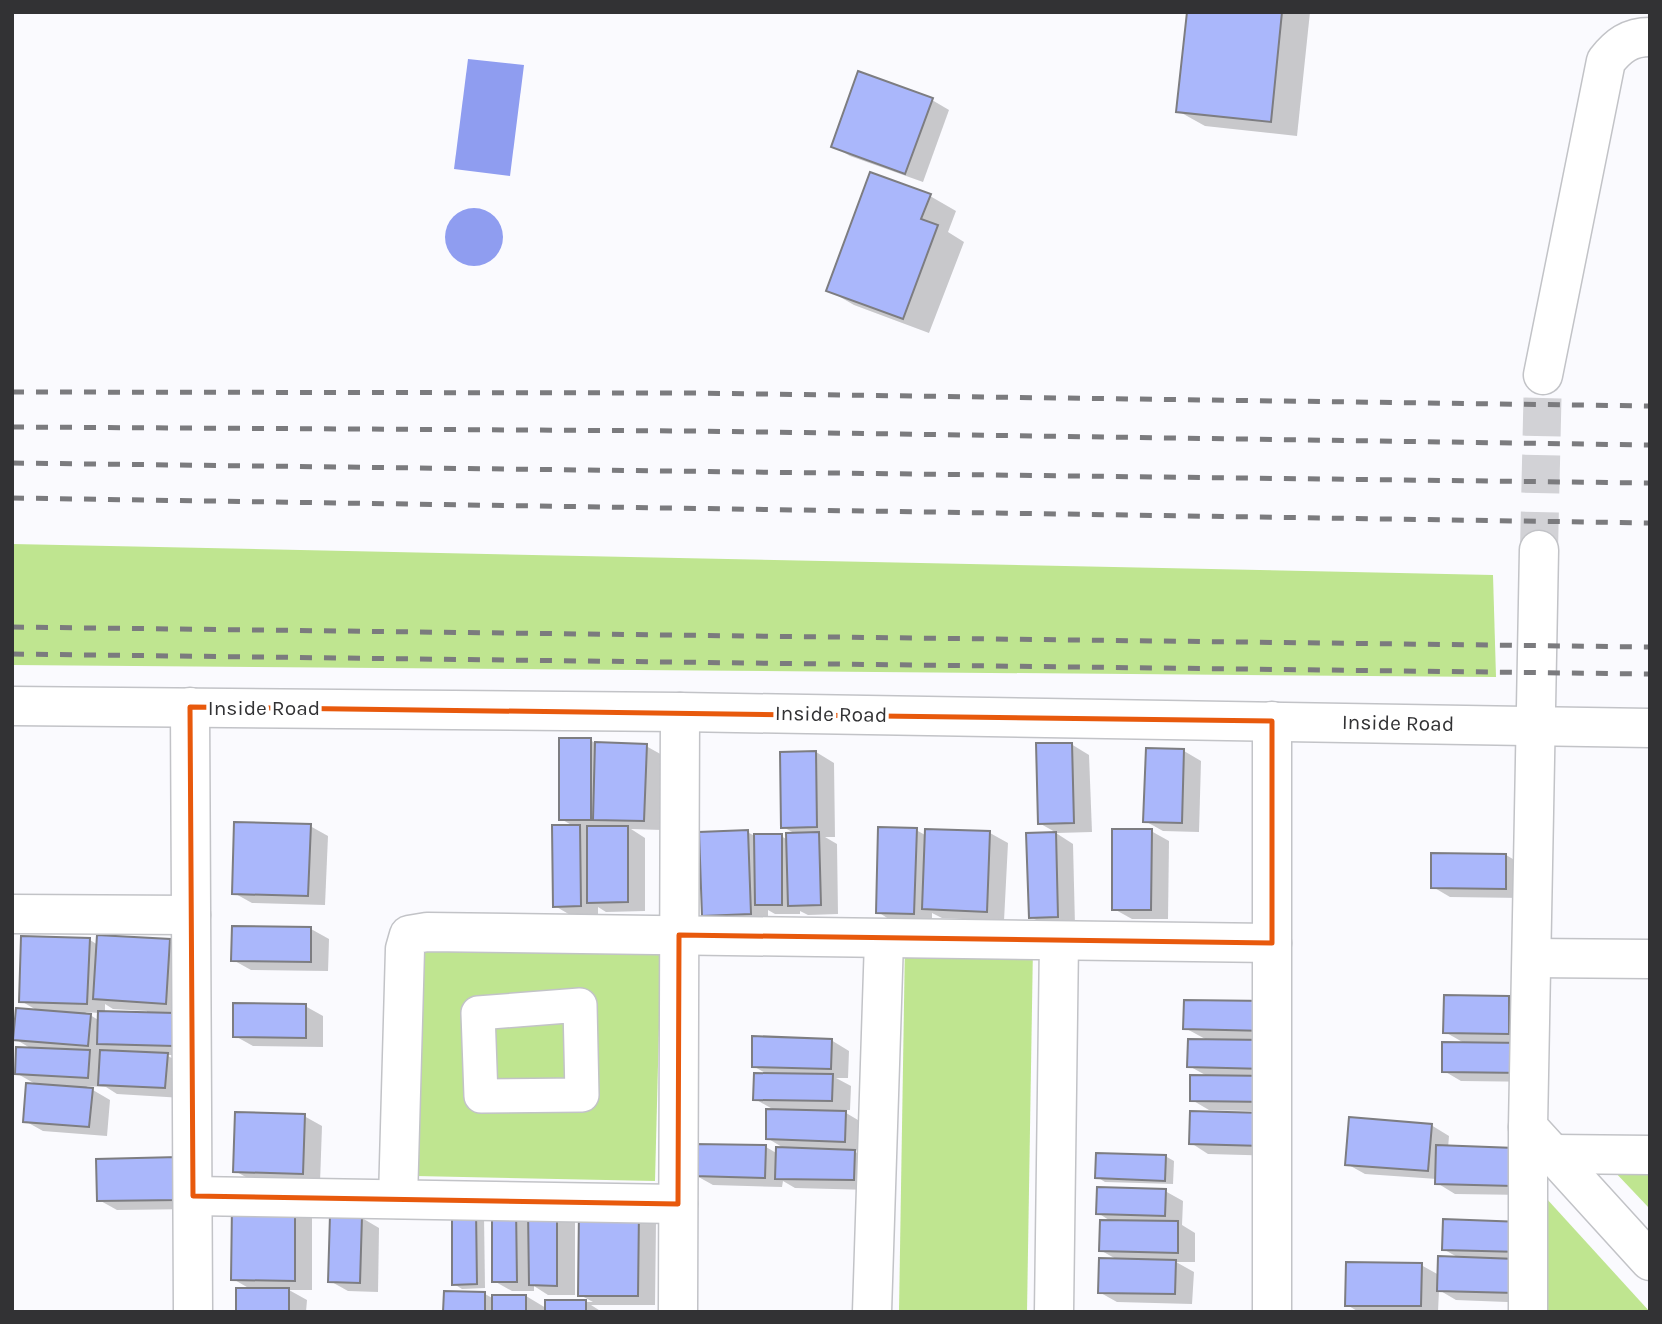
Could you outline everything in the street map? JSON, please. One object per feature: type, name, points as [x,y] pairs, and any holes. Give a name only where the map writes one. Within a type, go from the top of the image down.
[{"type":"street","points":[[1543,375],[1606,61],[1618,45],[1638,37],[1650,37]]},
{"type":"street","points":[[1528,1312],[1541,1140],[1532,958],[1539,550]]},
{"type":"street","name":"Inside Road","points":[[12,706],[680,712],[1650,729]]},
{"type":"street","points":[[190,707],[193,1312]]},
{"type":"street","points":[[678,1312],[680,712]]},
{"type":"street","points":[[1272,721],[1272,1312]]},
{"type":"street","points":[[12,914],[191,915]]},
{"type":"street","points":[[398,1199],[405,948],[409,935],[427,932],[1272,943]]},
{"type":"street","points":[[872,1312],[884,940]]},
{"type":"street","points":[[1054,1312],[1059,941]]},
{"type":"street","points":[[1532,958],[1650,959]]},
{"type":"street","points":[[1541,1140],[1650,1155]]},
{"type":"street","points":[[1541,1140],[1650,1261]]},
{"type":"street","points":[[192,1196],[678,1204]]},
{"type":"highlighted area","points":[[190,707],[1272,721],[1272,943],[679,935],[678,1204],[193,1196]]},
{"type":"green space","points":[[12,544],[1493,575],[1496,677],[12,665]]},
{"type":"green space","points":[[905,943],[1033,946],[1027,1312],[899,1312]]},
{"type":"green space","points":[[421,945],[661,950],[655,1181],[416,1176]]},
{"type":"green space","points":[[1613,1170],[1650,1170],[1650,1209]]},
{"type":"green space","points":[[1546,1198],[1650,1312],[1547,1312]]},
{"type":"water","points":[[468,59],[524,65],[510,176],[454,169]]},
{"type":"water","points":[[468,208],[480,208],[495,216],[503,231],[503,243],[495,258],[480,266],[468,266],[453,258],[445,243],[445,231],[453,216]]},
{"type":"building","points":[[1187,12],[1282,12],[1271,122],[1176,112]]},
{"type":"building","points":[[858,71],[933,98],[905,174],[831,147]]},
{"type":"building","points":[[870,172],[931,194],[921,219],[938,225],[903,319],[826,291]]},
{"type":"building","points":[[559,738],[591,738],[591,820],[559,820]]},
{"type":"building","points":[[595,742],[647,744],[644,821],[593,820]]},
{"type":"building","points":[[1036,743],[1072,743],[1074,823],[1038,824]]},
{"type":"building","points":[[1146,748],[1184,749],[1182,823],[1143,822]]},
{"type":"building","points":[[816,751],[817,827],[781,828],[780,752]]},
{"type":"building","points":[[234,822],[311,824],[308,896],[232,894]]},
{"type":"building","points":[[552,825],[580,825],[581,906],[553,907]]},
{"type":"building","points":[[587,826],[628,826],[628,902],[587,903]]},
{"type":"building","points":[[878,827],[917,828],[914,914],[876,913]]},
{"type":"building","points":[[925,829],[990,831],[987,912],[922,909]]},
{"type":"building","points":[[1112,829],[1152,829],[1151,910],[1112,910]]},
{"type":"building","points":[[748,830],[751,914],[702,916],[699,832]]},
{"type":"building","points":[[819,832],[821,905],[788,906],[786,833]]},
{"type":"building","points":[[1056,832],[1058,917],[1029,918],[1026,833]]},
{"type":"building","points":[[754,834],[782,834],[782,905],[755,905]]},
{"type":"building","points":[[1431,853],[1506,854],[1506,889],[1431,888]]},
{"type":"building","points":[[232,926],[311,927],[311,962],[231,961]]},
{"type":"building","points":[[97,935],[170,939],[166,1004],[93,999]]},
{"type":"building","points":[[21,936],[90,938],[87,1004],[19,1002]]},
{"type":"building","points":[[1444,995],[1509,996],[1509,1034],[1443,1033]]},
{"type":"building","points":[[1184,1000],[1268,1001],[1267,1031],[1183,1029]]},
{"type":"building","points":[[233,1003],[306,1004],[306,1038],[233,1037]]},
{"type":"building","points":[[16,1008],[91,1014],[88,1046],[13,1040]]},
{"type":"building","points":[[98,1011],[175,1013],[174,1046],[97,1044]]},
{"type":"building","points":[[752,1036],[832,1039],[831,1069],[752,1067]]},
{"type":"building","points":[[1188,1039],[1266,1040],[1266,1069],[1187,1067]]},
{"type":"building","points":[[1442,1042],[1525,1043],[1525,1073],[1442,1072]]},
{"type":"building","points":[[16,1047],[90,1050],[88,1078],[15,1074]]},
{"type":"building","points":[[100,1050],[168,1053],[165,1088],[98,1085]]},
{"type":"building","points":[[754,1073],[833,1074],[832,1101],[753,1100]]},
{"type":"building","points":[[1190,1075],[1270,1076],[1269,1102],[1190,1101]]},
{"type":"building","points":[[26,1083],[93,1088],[89,1127],[23,1122]]},
{"type":"building","points":[[766,1109],[846,1111],[845,1142],[766,1139]]},
{"type":"building","points":[[1190,1111],[1264,1113],[1263,1146],[1189,1144]]},
{"type":"building","points":[[235,1112],[305,1114],[303,1174],[233,1172]]},
{"type":"building","points":[[1349,1117],[1432,1124],[1428,1171],[1345,1165]]},
{"type":"building","points":[[694,1144],[766,1145],[765,1178],[694,1176]]},
{"type":"building","points":[[1436,1145],[1515,1148],[1513,1186],[1435,1184]]},
{"type":"building","points":[[776,1147],[855,1150],[854,1180],[775,1179]]},
{"type":"building","points":[[1096,1153],[1166,1155],[1165,1181],[1095,1178]]},
{"type":"building","points":[[178,1157],[179,1200],[97,1201],[96,1159]]},
{"type":"building","points":[[1097,1187],[1166,1189],[1165,1216],[1096,1214]]},
{"type":"building","points":[[232,1205],[295,1206],[295,1281],[231,1280]]},
{"type":"building","points":[[492,1207],[516,1207],[517,1282],[492,1282]]},
{"type":"building","points":[[557,1208],[557,1286],[529,1285],[528,1209]]},
{"type":"building","points":[[579,1209],[639,1210],[638,1296],[578,1296]]},
{"type":"building","points":[[452,1210],[476,1210],[477,1284],[452,1285]]},
{"type":"building","points":[[330,1215],[362,1216],[360,1283],[328,1282]]},
{"type":"building","points":[[1443,1219],[1522,1222],[1521,1252],[1442,1250]]},
{"type":"building","points":[[1100,1220],[1178,1221],[1178,1253],[1099,1251]]},
{"type":"building","points":[[1438,1256],[1516,1259],[1515,1293],[1437,1291]]},
{"type":"building","points":[[1099,1258],[1176,1260],[1175,1294],[1098,1293]]},
{"type":"building","points":[[1346,1262],[1422,1263],[1421,1306],[1345,1306]]},
{"type":"building","points":[[236,1288],[289,1288],[289,1312],[236,1312]]},
{"type":"building","points":[[444,1291],[485,1292],[485,1312],[443,1312]]},
{"type":"building","points":[[492,1295],[526,1295],[526,1312],[492,1312]]},
{"type":"building","points":[[545,1300],[586,1300],[586,1312],[545,1312]]},
{"type":"tunnel","points":[[1539,550],[1543,375]]},
{"type":"railway","points":[[12,392],[690,393],[1650,406]]},
{"type":"railway","points":[[12,427],[693,431],[1650,445]]},
{"type":"railway","points":[[12,463],[1650,483]]},
{"type":"railway","points":[[12,498],[1650,523]]},
{"type":"railway","points":[[12,627],[1650,647]]},
{"type":"railway","points":[[12,654],[1650,674]]}]
